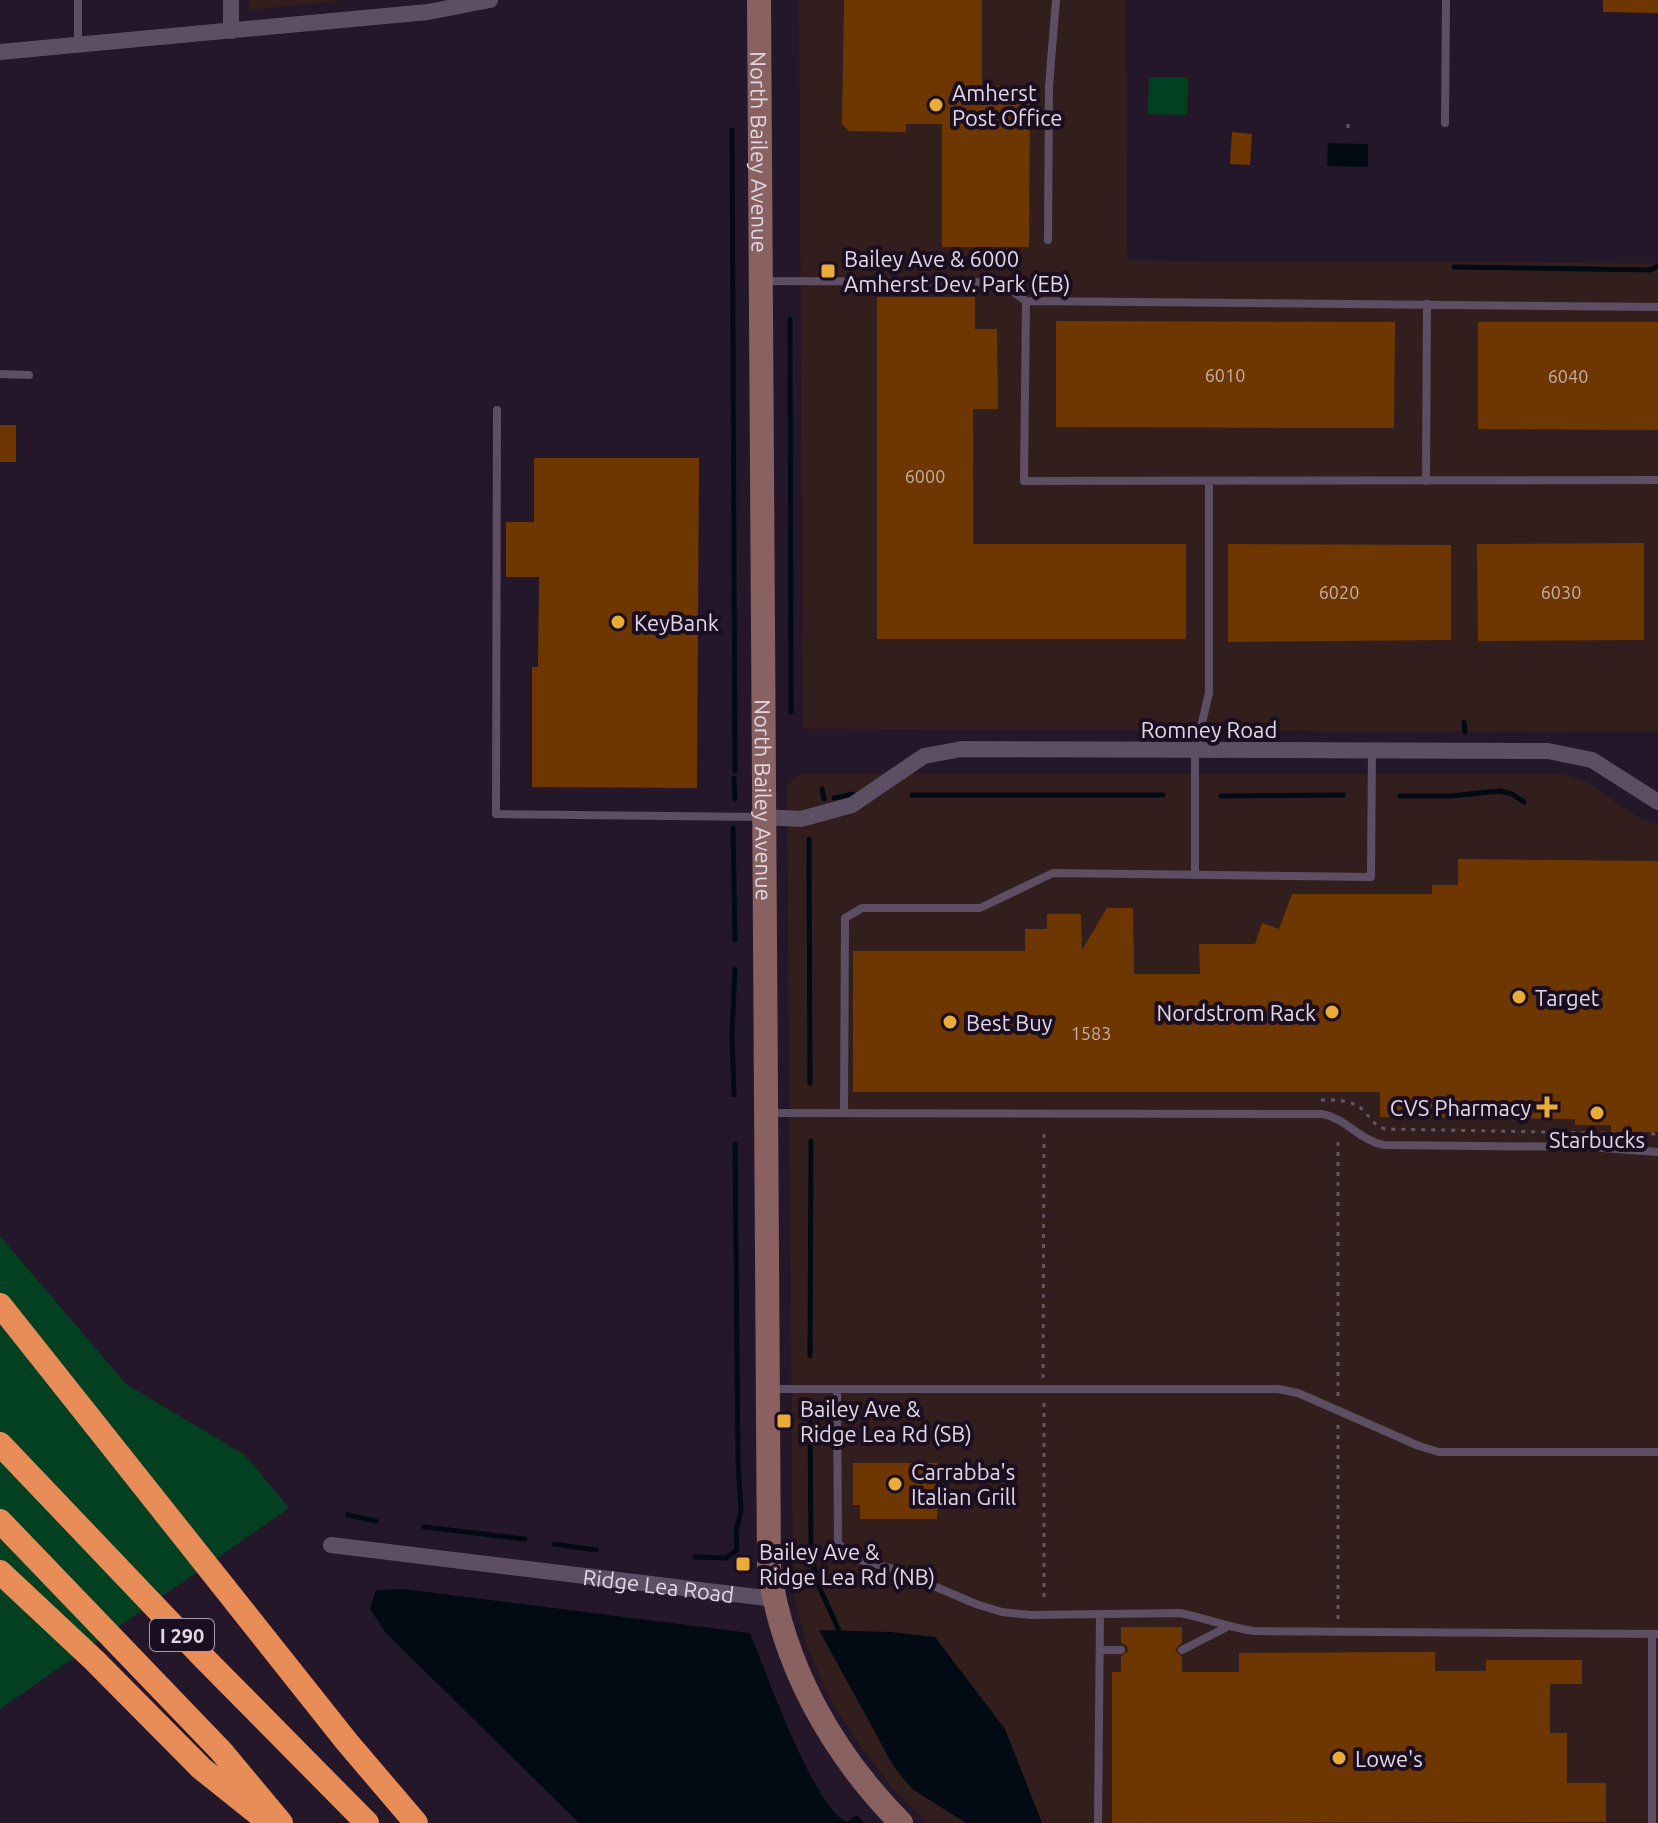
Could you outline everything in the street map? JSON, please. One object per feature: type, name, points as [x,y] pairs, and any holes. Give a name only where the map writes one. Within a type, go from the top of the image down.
[{"type":"highway","points":[[0,1305],[347,1742],[416,1823]]},
{"type":"highway","name":"I 290","points":[[0,1444],[200,1654],[367,1823]]},
{"type":"highway","name":"I 290","points":[[0,1521],[221,1751],[281,1823]]},
{"type":"highway","points":[[0,1572],[94,1660],[201,1768],[270,1823]]},
{"type":"street","points":[[231,0],[231,31]]},
{"type":"street","points":[[0,52],[428,12],[490,0]]},
{"type":"street","name":"North Bailey Avenue","points":[[759,0],[766,1389],[768,1522],[774,1599]]},
{"type":"street","name":"Romney Road","points":[[765,817],[801,819],[852,805],[924,756],[962,749],[1548,751],[1571,754],[1605,767],[1658,802]]},
{"type":"street","name":"Ridge Lea Road","points":[[331,1545],[774,1599]]},
{"type":"street","points":[[774,1599],[803,1684],[818,1714],[849,1763],[901,1823]]},
{"type":"lane","points":[[78,0],[78,44]]},
{"type":"lane","points":[[1048,240],[1049,86],[1056,0]]},
{"type":"lane","points":[[1445,123],[1446,0]]},
{"type":"lane","points":[[759,281],[992,282],[1002,284],[1026,301],[1658,307]]},
{"type":"lane","points":[[1026,301],[1024,481],[1658,480]]},
{"type":"lane","points":[[1426,481],[1427,304]]},
{"type":"lane","points":[[0,374],[29,375]]},
{"type":"lane","points":[[497,410],[496,814],[765,817]]},
{"type":"lane","points":[[1195,875],[1195,752],[1209,693],[1209,481]]},
{"type":"lane","points":[[844,1112],[845,918],[862,908],[980,908],[1053,873],[1371,877],[1372,751]]},
{"type":"lane","points":[[765,1113],[1322,1114],[1331,1115],[1372,1143],[1384,1145],[1588,1147],[1658,1152]]},
{"type":"lane","points":[[766,1389],[1278,1389],[1298,1393],[1439,1452],[1658,1452]]},
{"type":"lane","points":[[837,1389],[838,1543],[847,1553],[860,1560],[921,1579],[976,1604],[1002,1612],[1031,1615],[1180,1613],[1253,1631],[1655,1634],[1652,1823]]},
{"type":"lane","points":[[1098,1823],[1100,1614]]},
{"type":"lane","points":[[1182,1650],[1227,1627]]},
{"type":"lane","points":[[1100,1650],[1121,1650]]},
{"type":"path","points":[[1348,118],[1348,128]]},
{"type":"path","points":[[1337,1100],[1337,1107]]},
{"type":"path","points":[[1043,1379],[1044,1130]]},
{"type":"path","points":[[1338,1137],[1338,1399]]},
{"type":"path","points":[[1044,1399],[1044,1604]]},
{"type":"path","points":[[1338,1421],[1338,1619]]},
{"type":"shaded area","points":[[249,0],[343,0],[249,10]]},
{"type":"shaded area","points":[[799,0],[1126,0],[1127,261],[1658,263],[1658,732],[803,729]]},
{"type":"shaded area","points":[[1328,143],[1368,144],[1368,167],[1327,166]]},
{"type":"shaded area","points":[[799,774],[1560,774],[1583,780],[1636,816],[1658,824],[1658,1823],[927,1823],[895,1791],[831,1701],[807,1646],[793,1592],[787,786]]},
{"type":"shaded area","points":[[403,1589],[750,1633],[792,1736],[820,1792],[834,1812],[847,1822],[857,1815],[864,1823],[579,1823],[386,1633],[370,1609],[376,1590]]},
{"type":"shaded area","points":[[819,1630],[935,1637],[1005,1729],[1042,1823],[966,1823],[912,1789],[894,1767]]},
{"type":"green space","points":[[1149,77],[1188,77],[1187,115],[1148,114]]},
{"type":"green space","points":[[0,1236],[126,1384],[245,1455],[289,1508],[0,1709]]},
{"type":"building","name":"Amherst Post Office","points":[[844,0],[982,0],[982,86],[1030,86],[1029,247],[942,247],[942,124],[906,124],[906,132],[849,131],[842,124]]},
{"type":"building","points":[[1603,0],[1658,0],[1658,13],[1603,12]]},
{"type":"building","points":[[1232,132],[1252,134],[1250,165],[1230,164]]},
{"type":"building","points":[[877,297],[975,297],[975,329],[997,329],[998,409],[973,409],[973,544],[1186,544],[1186,639],[877,639]]},
{"type":"building","points":[[1056,321],[1395,322],[1394,428],[1056,427]]},
{"type":"building","points":[[1478,322],[1658,322],[1658,430],[1478,429]]},
{"type":"building","points":[[0,425],[16,425],[16,462],[0,462]]},
{"type":"building","name":"KeyBank","points":[[534,458],[699,458],[697,788],[532,787],[532,667],[538,667],[539,577],[506,577],[506,522],[534,522]]},
{"type":"building","points":[[1644,543],[1644,640],[1478,641],[1477,544]]},
{"type":"building","points":[[1228,544],[1451,545],[1451,640],[1228,642]]},
{"type":"building","points":[[1458,859],[1658,861],[1658,1132],[1611,1132],[1611,1125],[1575,1125],[1575,1119],[1380,1117],[1380,1092],[853,1092],[853,951],[1025,951],[1025,929],[1047,929],[1047,914],[1081,914],[1082,950],[1107,908],[1133,908],[1134,974],[1200,974],[1199,944],[1255,944],[1262,923],[1279,929],[1292,894],[1432,894],[1432,885],[1458,885]]},
{"type":"building","name":"Carrabba's Italian Grill","points":[[853,1463],[938,1463],[937,1519],[860,1519],[860,1505],[853,1505]]},
{"type":"building","name":"Lowe's","points":[[1121,1627],[1182,1627],[1182,1642],[1175,1650],[1182,1657],[1182,1672],[1239,1672],[1239,1653],[1435,1652],[1435,1671],[1486,1671],[1486,1660],[1582,1660],[1582,1684],[1550,1684],[1550,1733],[1567,1733],[1567,1783],[1606,1783],[1606,1822],[1112,1823],[1112,1672],[1121,1672],[1121,1657],[1128,1651],[1127,1646],[1121,1643]]},
{"type":"waterway","points":[[732,130],[735,771]]},
{"type":"waterway","points":[[1454,267],[1650,270],[1658,266]]},
{"type":"waterway","points":[[790,319],[791,712]]},
{"type":"waterway","points":[[1464,722],[1465,732]]},
{"type":"waterway","points":[[734,778],[735,799]]},
{"type":"waterway","points":[[822,789],[824,799]]},
{"type":"waterway","points":[[1400,796],[1450,796],[1500,791],[1524,802]]},
{"type":"waterway","points":[[834,798],[853,794]]},
{"type":"waterway","points":[[912,795],[1163,795]]},
{"type":"waterway","points":[[1221,796],[1343,795]]},
{"type":"waterway","points":[[733,828],[735,940]]},
{"type":"waterway","points":[[809,839],[810,1083]]},
{"type":"waterway","points":[[734,1095],[732,1035],[735,969]]},
{"type":"waterway","points":[[810,1356],[811,1141]]},
{"type":"waterway","points":[[695,1557],[726,1558],[737,1550],[736,1531],[741,1511],[735,1144]]},
{"type":"waterway","points":[[810,1416],[811,1550],[817,1582],[842,1637]]},
{"type":"waterway","points":[[348,1515],[376,1521]]},
{"type":"waterway","points":[[424,1527],[525,1539]]},
{"type":"waterway","points":[[554,1544],[596,1550]]},
{"type":"place","name":"Amherst Post Office","points":[[936,105]]},
{"type":"place","name":"Bailey Ave & 6000 Amherst Dev. Park (EB)","points":[[828,271]]},
{"type":"place","name":"KeyBank","points":[[618,622]]},
{"type":"place","name":"Target","points":[[1519,997]]},
{"type":"place","name":"Nordstrom Rack","points":[[1332,1012]]},
{"type":"place","name":"Best Buy","points":[[950,1022]]},
{"type":"place","name":"CVS Pharmacy","points":[[1547,1107]]},
{"type":"place","name":"Starbucks","points":[[1597,1113]]},
{"type":"place","name":"Bailey Ave & Ridge Lea Rd (SB)","points":[[784,1421]]},
{"type":"place","name":"Carrabba's Italian Grill","points":[[895,1484]]},
{"type":"place","name":"Bailey Ave & Ridge Lea Rd (NB)","points":[[743,1564]]},
{"type":"place","name":"Lowe's","points":[[1339,1758]]}]
